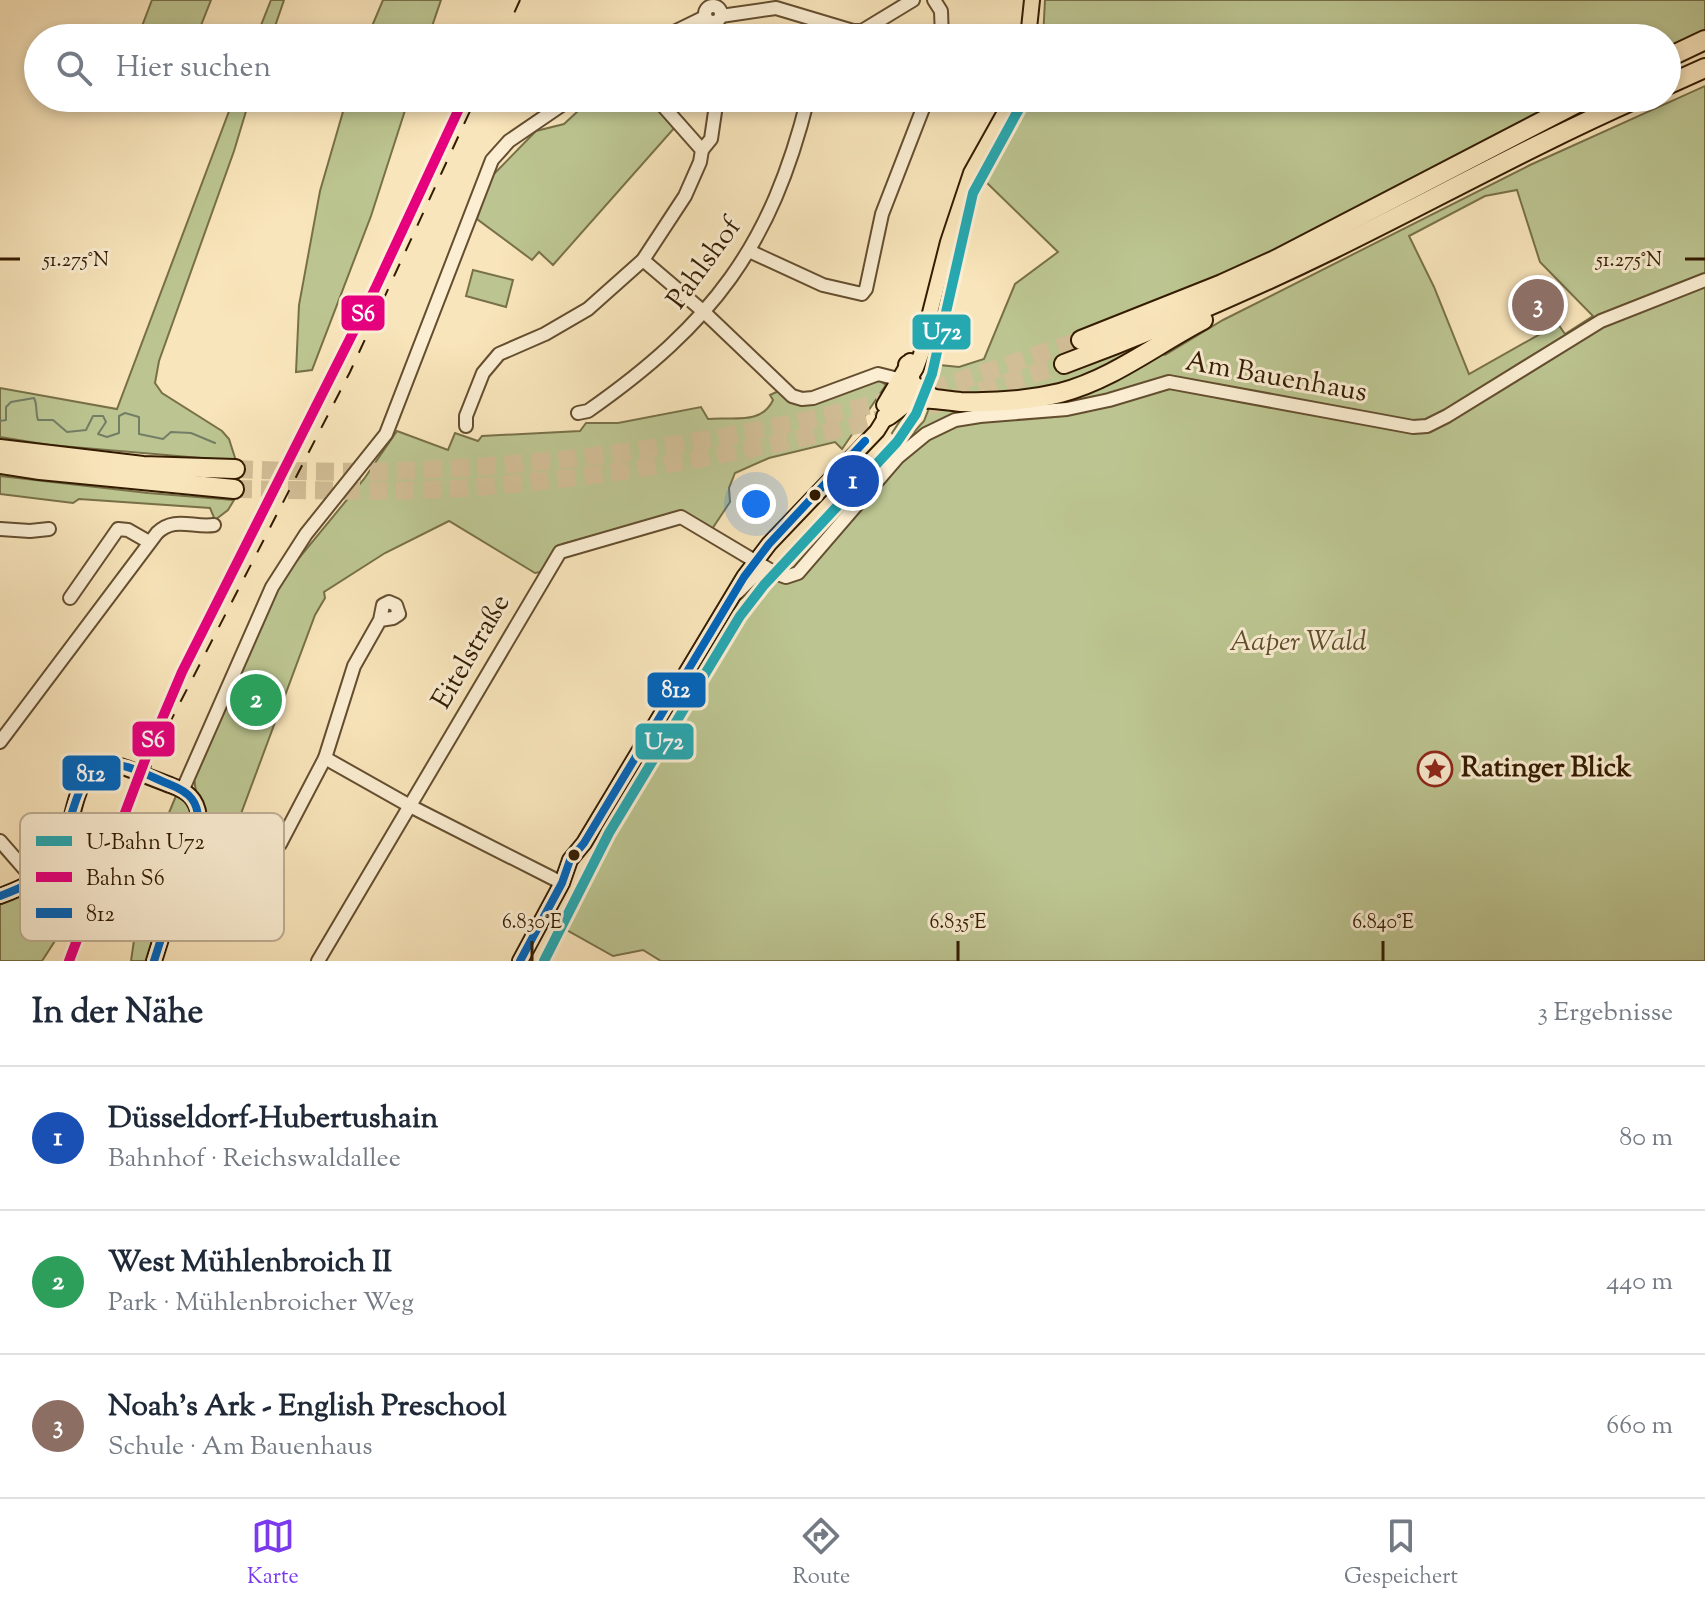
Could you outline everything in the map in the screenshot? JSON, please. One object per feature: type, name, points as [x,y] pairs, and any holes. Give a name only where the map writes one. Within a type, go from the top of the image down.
[{"type":"highway","points":[[1681,51],[1705,40]]},
{"type":"highway","points":[[1681,79],[1705,68]]},
{"type":"highway","points":[[1081,340],[1277,259],[1560,112]]},
{"type":"highway","points":[[1064,364],[1269,280],[1551,137],[1607,112]]},
{"type":"highway","points":[[886,417],[909,402],[932,398],[999,402],[1074,388],[1123,368],[1253,294],[1269,280]]},
{"type":"highway","points":[[905,375],[918,390],[932,398]]},
{"type":"highway","points":[[0,449],[143,466],[235,469]]},
{"type":"highway","points":[[0,464],[234,489]]},
{"type":"main road","points":[[1029,24],[1032,0]]},
{"type":"main road","points":[[865,441],[875,434],[898,397],[927,322],[964,190],[1005,112]]},
{"type":"main road","points":[[520,961],[562,883],[578,861],[584,843],[755,561],[865,441],[905,375]]},
{"type":"main road","points":[[74,813],[84,778],[106,764],[126,768],[176,787],[195,802],[197,813]]},
{"type":"main road","points":[[0,896],[20,887]]},
{"type":"main road","points":[[154,961],[160,941]]},
{"type":"street","points":[[874,24],[913,0]]},
{"type":"street","points":[[934,0],[941,11],[941,24]]},
{"type":"street","points":[[691,24],[705,17],[714,22],[718,7],[776,8],[830,24]]},
{"type":"street","points":[[176,787],[272,587],[306,534],[386,434],[492,160],[509,141],[551,112]]},
{"type":"street","points":[[668,112],[702,150]]},
{"type":"street","points":[[466,426],[466,416],[483,373],[499,354],[567,323],[613,289],[643,260],[685,196],[702,150],[711,139],[715,112]]},
{"type":"street","name":"Pahlshof","points":[[578,413],[588,411],[643,371],[720,293],[749,251],[780,190],[804,112]]},
{"type":"street","points":[[749,251],[823,285],[862,294],[866,289],[882,214],[922,112]]},
{"type":"street","points":[[643,260],[798,398],[819,397],[878,374],[905,375]]},
{"type":"street","name":"Am Bauenhaus","points":[[735,595],[753,577],[775,573],[786,577],[798,573],[898,457],[926,434],[955,420],[1067,409],[1169,382],[1419,427],[1447,416],[1601,321],[1705,280]]},
{"type":"street","name":"Eitelstraße","points":[[318,961],[560,552],[681,517],[755,561]]},
{"type":"street","points":[[0,742],[159,530],[172,523],[214,525]]},
{"type":"street","points":[[0,529],[49,529]]},
{"type":"street","points":[[70,598],[118,529],[128,530],[149,542]]},
{"type":"street","points":[[755,561],[775,573]]},
{"type":"street","points":[[284,836],[325,758],[354,666],[380,620]]},
{"type":"street","points":[[325,758],[410,806],[562,883]]},
{"type":"street","points":[[0,841],[20,864]]},
{"type":"green space","points":[[152,0],[211,0],[202,24],[143,24]]},
{"type":"green space","points":[[271,0],[284,0],[276,24],[262,24]]},
{"type":"green space","points":[[383,0],[441,0],[433,24],[373,24]]},
{"type":"green space","points":[[1045,0],[1705,0],[1705,33],[1681,44],[1681,24],[1044,24]]},
{"type":"green space","name":"Aaper Wald","points":[[1705,86],[1705,961],[661,961],[643,950],[613,956],[565,929],[600,853],[746,608],[773,576],[785,579],[926,436],[980,413],[919,436],[914,432],[924,421],[931,403],[1021,402],[1159,353],[1165,355],[1223,320],[1530,165],[1647,112],[1681,112],[1681,97]],"holes":[[[1517,190],[1540,262],[1593,316],[1565,334],[1558,324],[1469,374],[1434,287],[1409,236],[1485,196]]]},
{"type":"green space","points":[[229,112],[246,112],[159,361],[155,383],[162,393],[222,431],[229,439],[236,461],[49,445],[0,437],[0,388],[117,409]]},
{"type":"green space","points":[[343,112],[404,112],[371,216],[312,370],[296,372],[299,305],[320,191]]},
{"type":"green space","points":[[577,112],[662,112],[676,126],[553,265],[539,252],[532,260],[477,219],[490,178],[536,131],[564,124]]},
{"type":"green space","points":[[1022,112],[1548,112],[1173,331],[1125,364],[1046,393],[933,394],[935,383],[932,393],[928,392],[933,377],[937,378],[934,373],[945,325],[947,329],[940,365],[959,367],[984,359],[1015,284],[1058,252],[984,180]]},
{"type":"green space","points":[[473,270],[513,280],[506,307],[466,296]]},
{"type":"green space","points":[[879,380],[886,385],[842,449],[835,442],[769,458],[735,473],[729,488],[730,502],[712,529],[668,515],[563,544],[540,572],[535,573],[449,521],[385,553],[324,592],[325,598],[315,615],[241,813],[193,813],[196,792],[194,778],[272,598],[285,575],[364,479],[397,431],[448,450],[455,433],[478,441],[482,436],[580,431],[586,423],[618,423],[701,407],[708,419],[745,418],[761,414],[773,400],[770,395],[783,389],[794,398]]},
{"type":"green space","points":[[921,403],[898,438],[892,433],[911,404]]},
{"type":"green space","points":[[913,434],[917,436],[798,567],[785,571],[780,569],[840,505],[843,506]]},
{"type":"green space","points":[[0,476],[234,500],[228,510],[215,520],[210,508],[79,499],[73,503],[0,494]]},
{"type":"green space","points":[[178,791],[185,795],[194,813],[169,813]]},
{"type":"green space","points":[[20,894],[20,941],[55,941],[42,961],[0,961],[0,901]]},
{"type":"green space","points":[[134,941],[156,941],[150,961],[131,961]]},
{"type":"waterway","points":[[0,421],[6,420],[6,407],[11,402],[34,398],[38,420],[53,420],[67,432],[86,430],[93,416],[103,416],[106,422],[98,434],[107,437],[119,433],[119,416],[125,413],[139,417],[139,434],[163,439],[171,432],[191,433],[215,443]]},
{"type":"tunnel","points":[[235,469],[353,472],[456,468],[581,457],[706,440],[890,400],[962,380],[1081,340]]},
{"type":"tunnel","points":[[234,489],[436,490],[618,472],[693,460],[843,428],[991,388],[1064,364]]},
{"type":"railway","points":[[509,24],[520,0]]},
{"type":"railway","points":[[131,813],[166,730],[350,372],[470,112]]},
{"type":"railway","points":[[75,961],[83,941]]},
{"type":"metro line","name":"U72","points":[[544,961],[609,833],[740,616],[764,585],[897,442],[916,414],[932,374],[973,193],[1017,112]]},
{"type":"rail line","name":"S6","points":[[125,813],[182,672],[375,289],[457,112]]},
{"type":"rail line","name":"S6","points":[[69,961],[77,941]]},
{"type":"transit line","name":"812","points":[[520,961],[562,883],[570,860],[584,843],[744,577],[769,544],[865,441]]},
{"type":"transit line","name":"812","points":[[72,813],[89,774],[100,766],[113,764],[128,767],[177,788],[195,803],[198,813]]},
{"type":"transit line","name":"812","points":[[0,896],[20,888]]},
{"type":"transit line","name":"812","points":[[154,961],[160,941]]},
{"type":"place","name":"Noah's Ark - English Preschool","points":[[1538,305]]},
{"type":"place","name":"Düsseldorf-Hubertushain","points":[[853,481]]},
{"type":"place","name":"West Mühlenbroich II","points":[[256,700]]},
{"type":"place","name":"Ratinger Blick","points":[[1435,769]]}]
